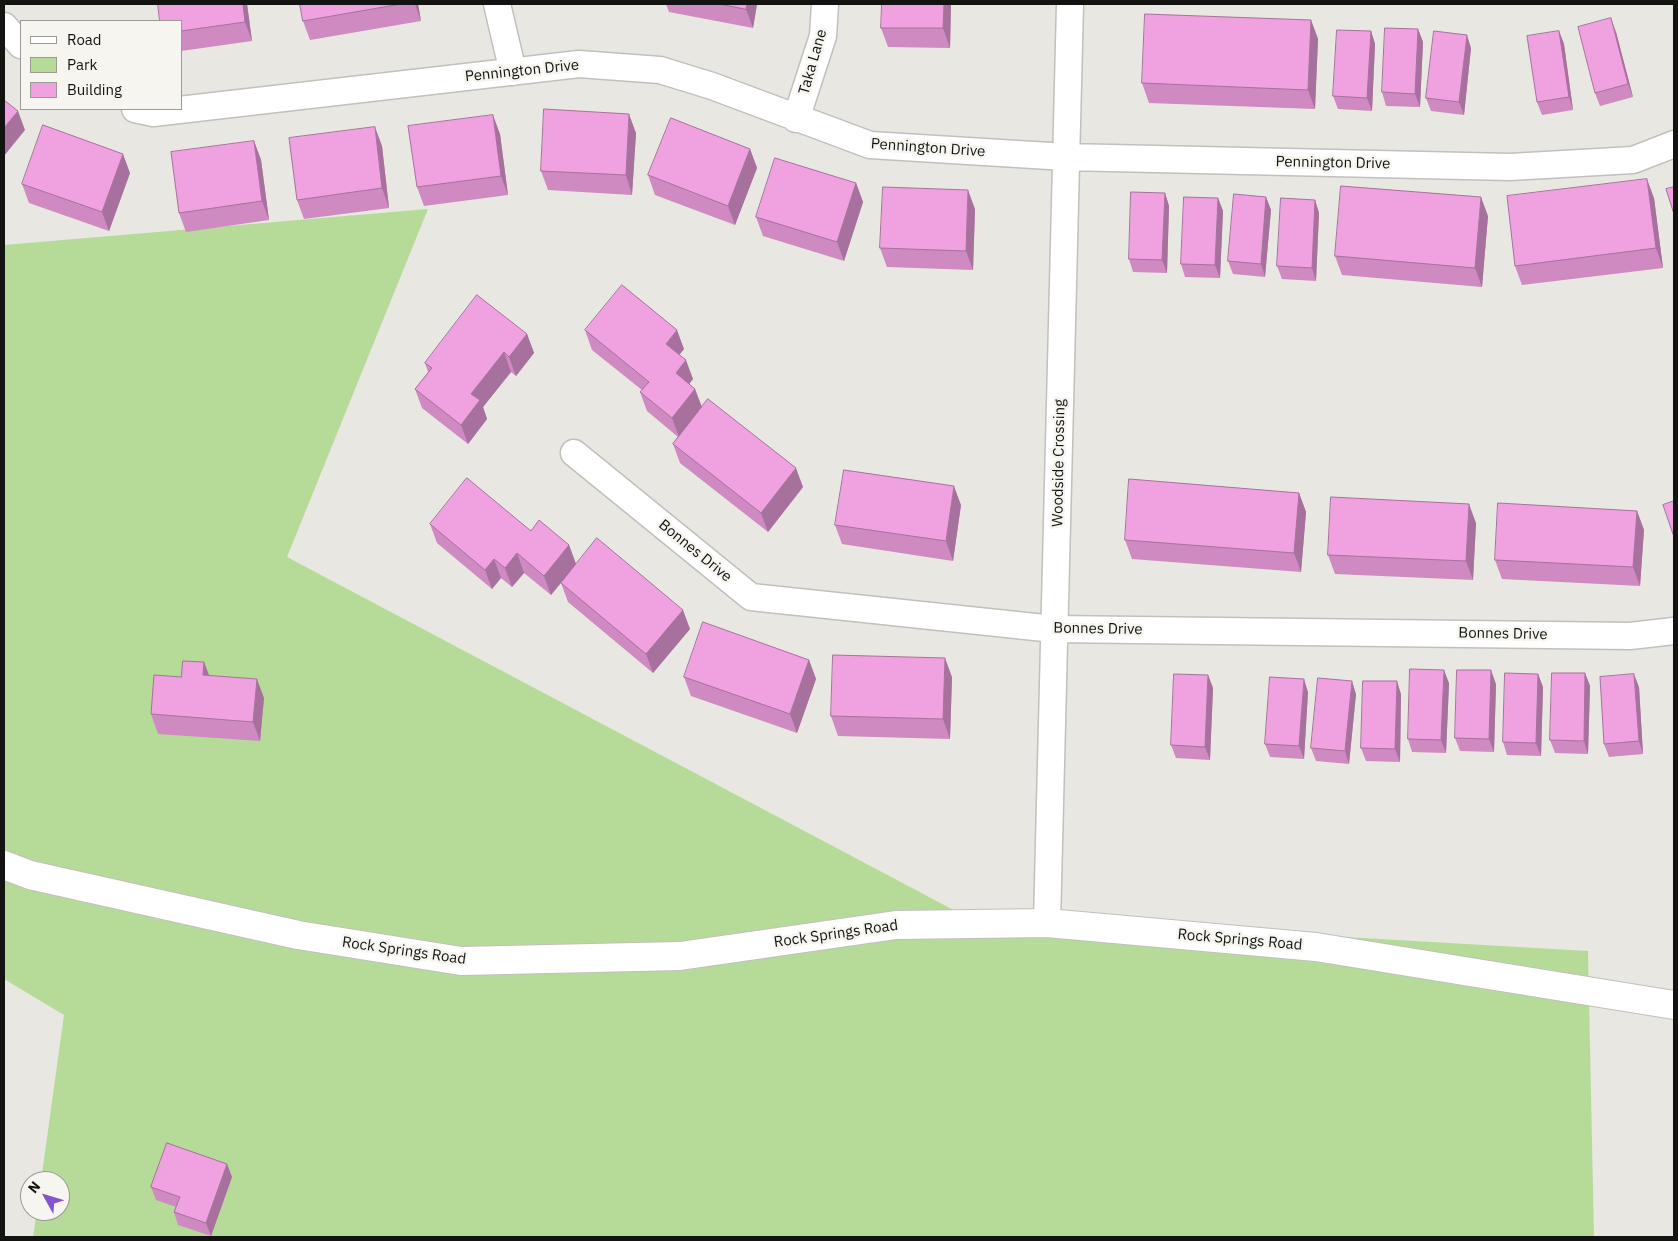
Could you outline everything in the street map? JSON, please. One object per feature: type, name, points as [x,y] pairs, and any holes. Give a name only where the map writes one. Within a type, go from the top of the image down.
[{"type":"street","points":[[497,4],[513,72]]},
{"type":"street","name":"Taka Lane","points":[[796,118],[823,36],[825,4]]},
{"type":"street","name":"Woodside Crossing","points":[[1047,923],[1070,4]]},
{"type":"street","points":[[4,26],[20,45]]},
{"type":"street","name":"Pennington Drive","points":[[182,110],[579,64],[660,70],[712,86],[870,145],[1066,157],[1510,167],[1633,160],[1674,144]]},
{"type":"street","name":"Pennington Drive","points":[[139,110],[152,113],[178,110]]},
{"type":"street","name":"Bonnes Drive","points":[[574,453],[751,597],[1054,629],[1630,636],[1674,631]]},
{"type":"street","name":"Rock Springs Road","points":[[4,865],[30,876],[298,935],[460,961],[680,956],[896,925],[1047,923],[1316,947],[1674,1005]]},
{"type":"green space","points":[[428,209],[287,557],[963,915],[1588,951],[1594,1237],[33,1237],[35,1221],[70,1221],[70,1171],[42,1171],[64,1015],[4,979],[4,245]]},
{"type":"building","points":[[158,4],[243,4],[245,22],[182,31],[182,20],[160,20]]},
{"type":"building","points":[[300,4],[401,4],[303,21]]},
{"type":"building","points":[[720,4],[747,4],[746,9]]},
{"type":"building","points":[[882,4],[944,4],[943,28],[881,28]]},
{"type":"building","points":[[1145,14],[1311,20],[1308,90],[1142,83]]},
{"type":"building","points":[[1611,18],[1628,84],[1595,93],[1578,27]]},
{"type":"building","points":[[1385,28],[1418,29],[1415,94],[1382,92]]},
{"type":"building","points":[[1337,30],[1371,31],[1367,98],[1333,96]]},
{"type":"building","points":[[1434,31],[1467,35],[1459,102],[1426,98]]},
{"type":"building","points":[[1559,31],[1569,97],[1537,102],[1527,36]]},
{"type":"building","points":[[4,100],[18,111],[4,128]]},
{"type":"building","points":[[544,109],[629,114],[626,175],[541,171]]},
{"type":"building","points":[[493,115],[501,176],[417,187],[408,126]]},
{"type":"building","points":[[671,118],[750,149],[728,206],[648,175]]},
{"type":"building","points":[[43,125],[123,154],[102,212],[22,184]]},
{"type":"building","points":[[375,127],[382,188],[297,200],[289,138]]},
{"type":"building","points":[[254,141],[262,201],[179,213],[171,152]]},
{"type":"building","points":[[775,158],[856,183],[837,242],[756,217]]},
{"type":"building","points":[[1647,179],[1656,248],[1515,266],[1507,196]]},
{"type":"building","points":[[1341,186],[1481,197],[1475,268],[1335,256]]},
{"type":"building","points":[[883,187],[968,190],[966,251],[880,248]]},
{"type":"building","points":[[1674,187],[1674,214],[1666,189]]},
{"type":"building","points":[[1131,192],[1165,193],[1162,260],[1129,259]]},
{"type":"building","points":[[1234,194],[1266,197],[1261,264],[1228,261]]},
{"type":"building","points":[[1184,197],[1218,198],[1215,265],[1181,264]]},
{"type":"building","points":[[1281,198],[1315,200],[1312,268],[1277,266]]},
{"type":"building","points":[[622,285],[677,330],[666,344],[686,360],[676,373],[695,389],[672,418],[640,392],[649,382],[585,330]]},
{"type":"building","points":[[477,295],[527,334],[509,357],[504,352],[471,394],[480,400],[461,425],[415,389],[432,368],[425,363]]},
{"type":"building","points":[[708,399],[796,468],[761,513],[673,444]]},
{"type":"building","points":[[844,470],[954,486],[946,541],[835,525]]},
{"type":"building","points":[[467,478],[531,531],[539,520],[569,545],[544,576],[517,553],[505,568],[494,559],[485,570],[430,524]]},
{"type":"building","points":[[1129,479],[1299,493],[1294,553],[1125,540]]},
{"type":"building","points":[[1331,497],[1469,504],[1466,561],[1328,555]]},
{"type":"building","points":[[1674,501],[1674,537],[1663,505]]},
{"type":"building","points":[[1498,503],[1637,511],[1633,567],[1495,560]]},
{"type":"building","points":[[597,538],[683,610],[646,654],[561,583]]},
{"type":"building","points":[[703,622],[809,660],[790,714],[684,677]]},
{"type":"building","points":[[833,655],[945,658],[943,719],[831,716]]},
{"type":"building","points":[[183,661],[204,662],[203,675],[257,679],[253,722],[151,714],[154,675],[181,677]]},
{"type":"building","points":[[1410,669],[1444,670],[1441,740],[1408,739]]},
{"type":"building","points":[[1457,670],[1491,670],[1489,739],[1455,738]]},
{"type":"building","points":[[1505,673],[1538,674],[1536,743],[1503,742]]},
{"type":"building","points":[[1552,673],[1585,673],[1584,741],[1550,740]]},
{"type":"building","points":[[1174,674],[1208,675],[1205,747],[1171,745]]},
{"type":"building","points":[[1634,674],[1639,741],[1604,744],[1600,677]]},
{"type":"building","points":[[1270,677],[1304,679],[1299,746],[1265,744]]},
{"type":"building","points":[[1318,678],[1352,681],[1345,751],[1311,748]]},
{"type":"building","points":[[1363,681],[1397,681],[1395,749],[1361,748]]},
{"type":"building","points":[[167,1143],[227,1164],[206,1223],[174,1212],[180,1197],[151,1187]]}]
